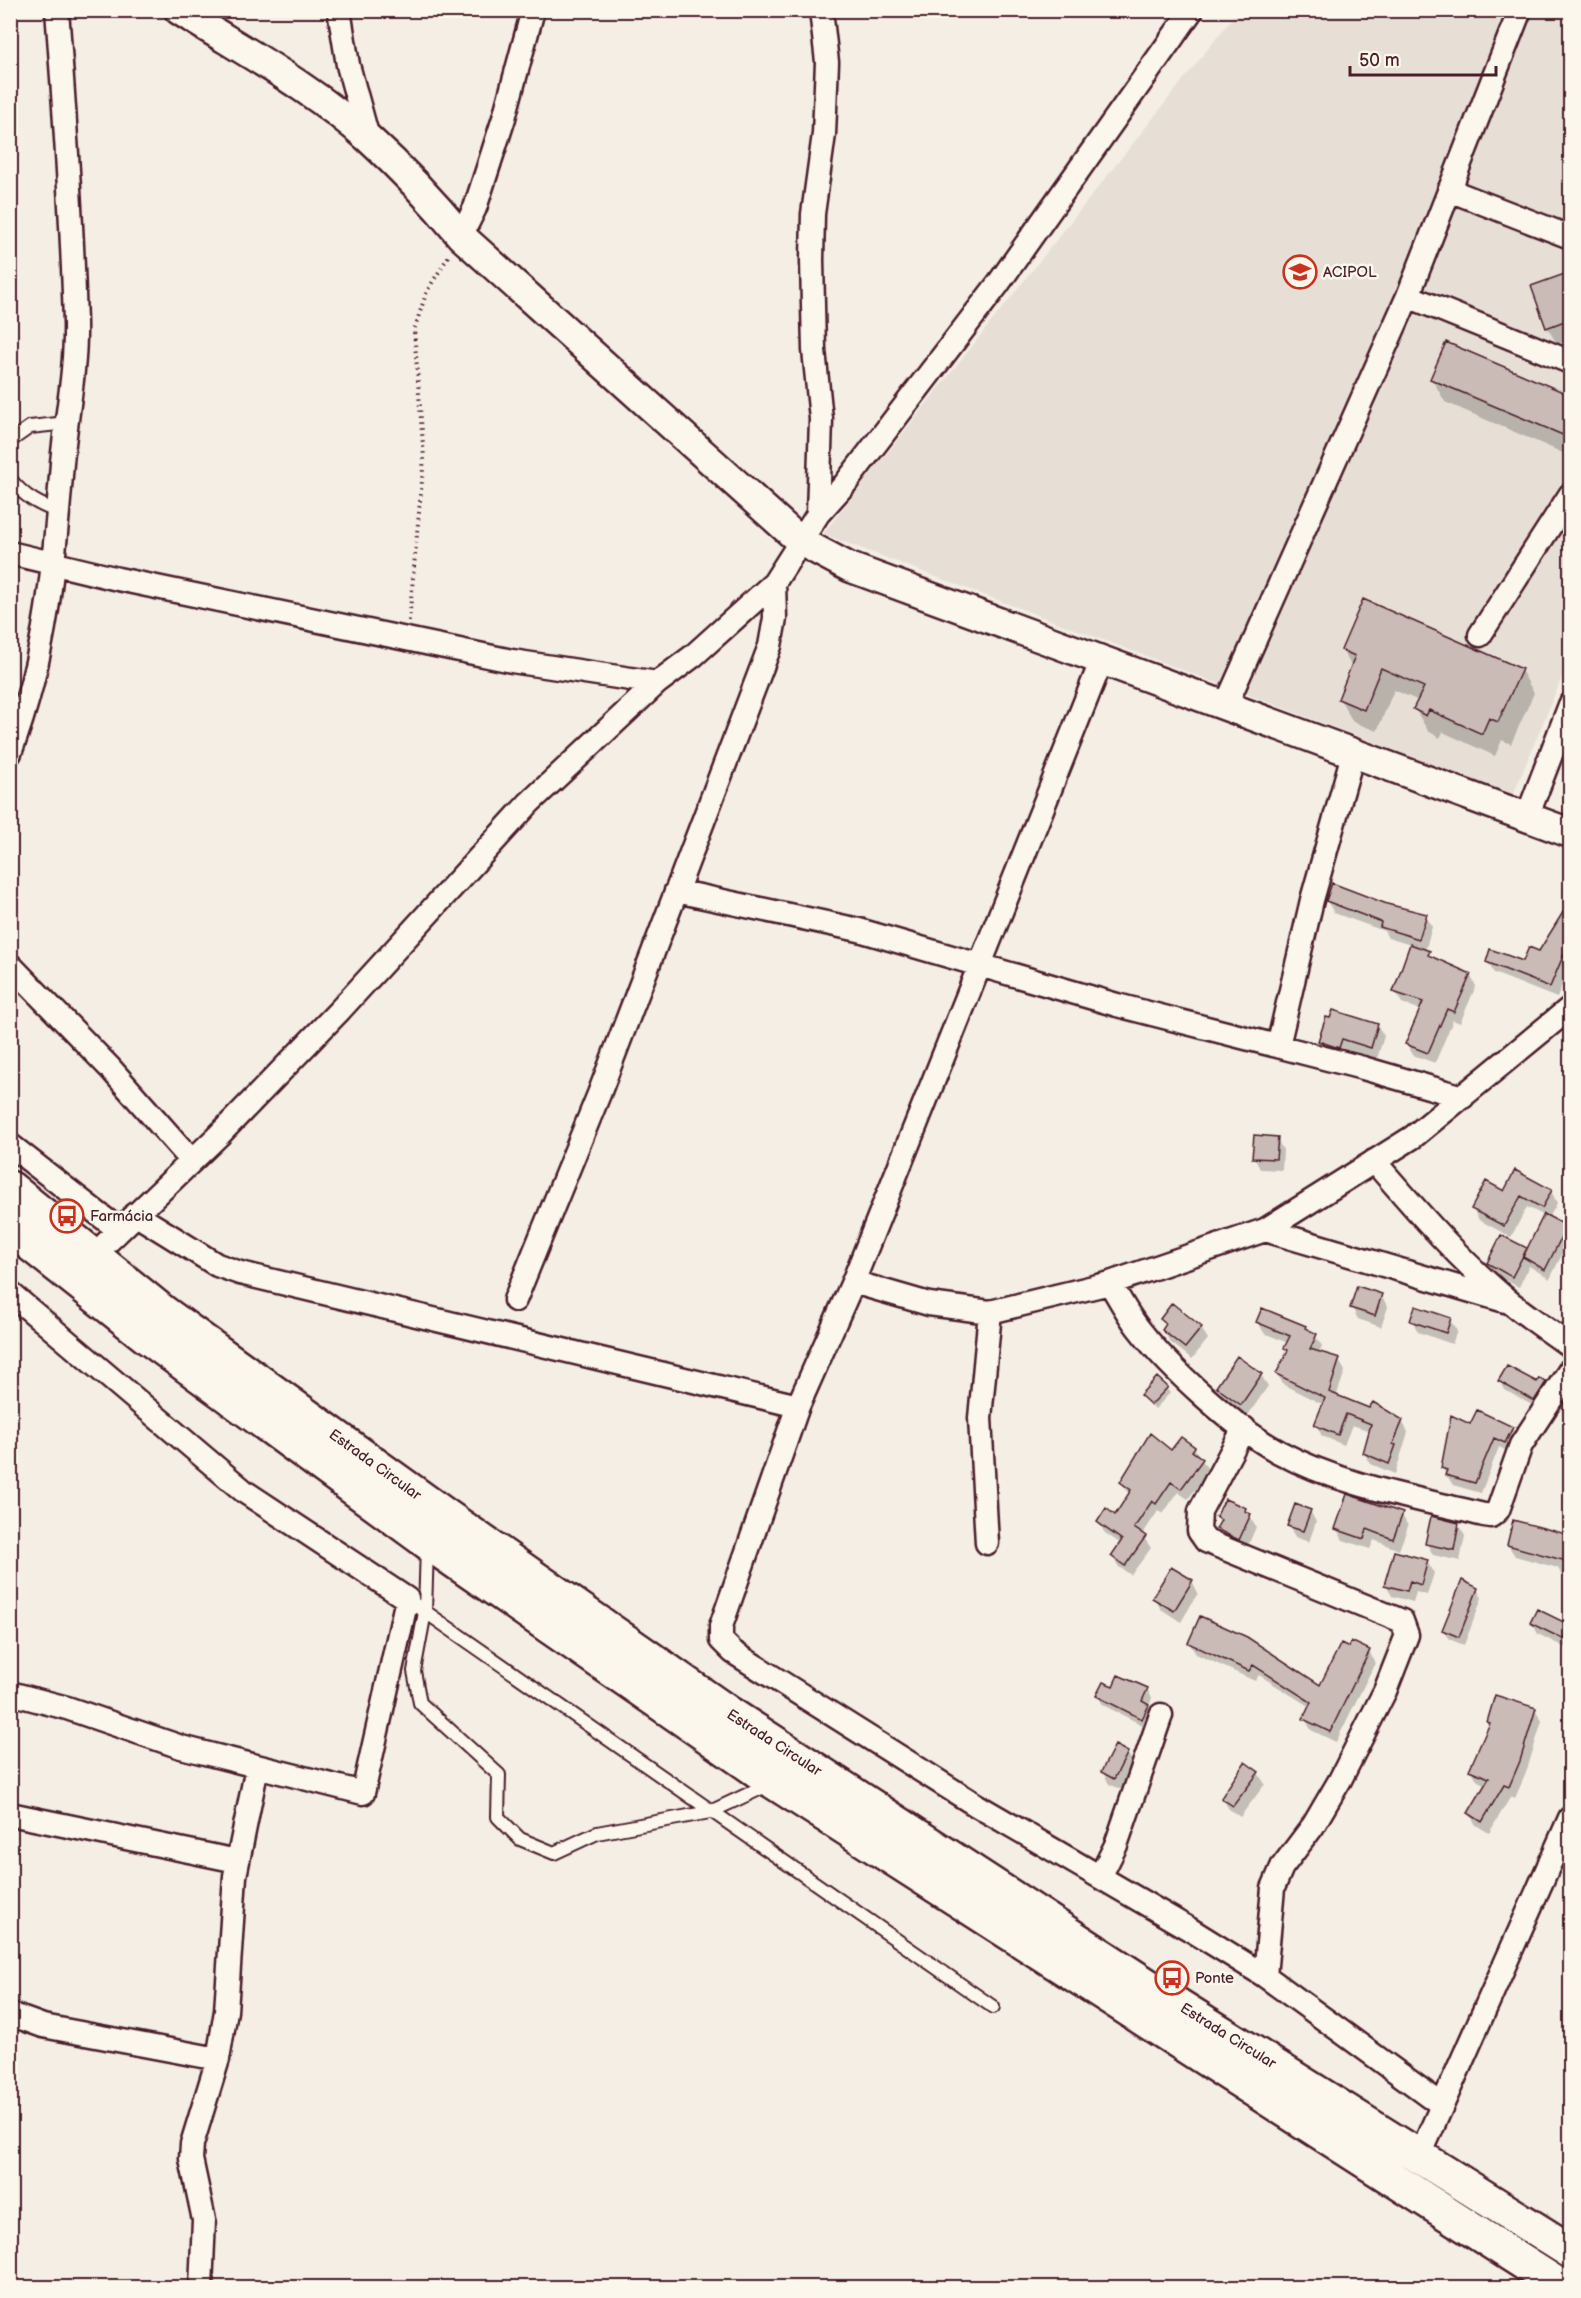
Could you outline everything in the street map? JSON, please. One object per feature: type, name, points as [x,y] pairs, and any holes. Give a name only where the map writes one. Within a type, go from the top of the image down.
[{"type":"main road","name":"Estrada Circular","points":[[10,1188],[95,1254],[164,1313],[446,1516],[730,1714],[1172,2002],[1420,2155],[1570,2251]]},
{"type":"main road","name":"Estrada Circular","points":[[15,1239],[427,1542],[774,1782],[1563,2288]]},
{"type":"street","points":[[10,753],[27,710],[43,641],[55,564],[74,364],[75,322],[57,10]]},
{"type":"street","points":[[179,10],[298,85],[368,138],[438,208],[461,236],[800,541],[849,567],[1101,662],[1570,833]]},
{"type":"street","points":[[339,10],[348,65],[368,138]]},
{"type":"street","points":[[461,236],[475,208],[504,118],[533,10]]},
{"type":"street","points":[[818,514],[820,419],[814,350],[812,260],[813,214],[824,134],[827,62],[821,10]]},
{"type":"street","points":[[95,1254],[192,1161],[340,1010],[529,803],[657,683],[693,656],[774,583],[818,514],[845,484],[998,284],[1192,10]]},
{"type":"street","points":[[1225,707],[1408,296],[1520,10]]},
{"type":"street","points":[[1449,190],[1570,237]]},
{"type":"street","points":[[1408,296],[1570,362]]},
{"type":"street","points":[[1480,635],[1570,495]]},
{"type":"street","points":[[10,554],[512,661],[657,683]]},
{"type":"street","points":[[515,1300],[599,1094],[770,646],[775,618],[774,583]]},
{"type":"street","points":[[1101,662],[853,1282],[798,1406],[721,1626],[721,1640],[733,1652],[966,1799],[1264,1976],[1442,2105]]},
{"type":"street","points":[[1527,817],[1570,705]]},
{"type":"street","points":[[1278,1046],[1312,900],[1353,754]]},
{"type":"street","points":[[676,891],[859,930],[1117,1005],[1278,1046],[1462,1097]]},
{"type":"street","points":[[10,965],[110,1068],[192,1161]]},
{"type":"street","points":[[853,1282],[929,1304],[990,1312],[1110,1283],[1265,1230],[1413,1137],[1570,1008]]},
{"type":"street","points":[[10,1145],[127,1222],[240,1274],[798,1406]]},
{"type":"street","points":[[1374,1161],[1413,1206],[1480,1276],[1570,1346]]},
{"type":"street","points":[[1265,1230],[1512,1303]]},
{"type":"street","points":[[1110,1283],[1139,1329],[1178,1372],[1244,1428],[1279,1452],[1319,1470],[1399,1495],[1491,1516],[1498,1510],[1521,1445],[1570,1370]]},
{"type":"street","points":[[10,1293],[245,1492],[416,1606],[363,1793],[181,1747],[67,1708],[10,1693]]},
{"type":"street","points":[[987,1543],[980,1418],[990,1312]]},
{"type":"street","points":[[1244,1428],[1200,1511],[1200,1532],[1206,1541],[1402,1621],[1407,1635],[1385,1691],[1340,1780],[1313,1826],[1282,1866],[1273,1888],[1264,1976]]},
{"type":"street","points":[[1100,1877],[1116,1845],[1161,1715]]},
{"type":"street","points":[[201,2288],[204,2220],[190,2159],[195,2133],[218,2059],[226,2011],[237,1861],[257,1767]]},
{"type":"street","points":[[10,1814],[237,1861]]},
{"type":"street","points":[[1420,2155],[1570,1818]]},
{"type":"street","points":[[10,2014],[43,2026],[218,2059]]},
{"type":"lane","points":[[10,441],[30,427],[67,423]]},
{"type":"lane","points":[[10,479],[23,494],[36,504],[59,512]]},
{"type":"lane","points":[[427,1542],[416,1606],[414,1671],[420,1703],[499,1775],[498,1817],[520,1839],[554,1853],[597,1833],[710,1812],[774,1782]]},
{"type":"lane","points":[[416,1606],[993,2007]]},
{"type":"path","points":[[407,639],[424,458],[414,330],[427,291],[461,236]]},
{"type":"shaded area","name":"ACIPOL","points":[[1238,11],[1570,11],[1570,658],[1513,795],[823,534]]},
{"type":"building","points":[[1570,272],[1570,319],[1546,328],[1531,286]]},
{"type":"building","points":[[1446,342],[1570,395],[1570,438],[1430,379]]},
{"type":"building","points":[[1363,599],[1522,669],[1498,722],[1489,718],[1482,734],[1429,710],[1426,716],[1413,709],[1424,687],[1381,668],[1364,710],[1338,699],[1355,656],[1341,650]]},
{"type":"building","points":[[1332,883],[1387,904],[1427,914],[1419,939],[1380,927],[1381,922],[1326,901]]},
{"type":"building","points":[[1570,901],[1570,958],[1564,954],[1550,987],[1486,962],[1490,949],[1523,961],[1529,947],[1539,951]]},
{"type":"building","points":[[1410,944],[1430,951],[1428,955],[1471,974],[1454,1012],[1447,1009],[1428,1053],[1405,1044],[1423,1002],[1393,992]]},
{"type":"building","points":[[1333,1010],[1378,1024],[1371,1048],[1342,1039],[1339,1048],[1318,1041],[1326,1017],[1330,1018]]},
{"type":"building","points":[[1254,1135],[1278,1137],[1276,1159],[1252,1158]]},
{"type":"building","points":[[1515,1170],[1552,1190],[1542,1208],[1521,1196],[1504,1226],[1471,1209],[1486,1181],[1504,1191]]},
{"type":"building","points":[[1544,1214],[1567,1226],[1545,1270],[1523,1257]]},
{"type":"building","points":[[1501,1235],[1527,1248],[1512,1277],[1487,1263]]},
{"type":"building","points":[[1357,1286],[1382,1294],[1375,1316],[1350,1308]]},
{"type":"building","points":[[1172,1303],[1202,1327],[1185,1348],[1162,1330],[1166,1324],[1160,1319]]},
{"type":"building","points":[[1415,1306],[1451,1318],[1446,1333],[1410,1321]]},
{"type":"building","points":[[1262,1308],[1306,1326],[1305,1328],[1317,1334],[1310,1349],[1340,1358],[1329,1392],[1369,1408],[1373,1402],[1403,1420],[1393,1444],[1396,1445],[1389,1464],[1363,1453],[1371,1424],[1346,1414],[1338,1435],[1314,1425],[1325,1398],[1276,1374],[1288,1350],[1284,1348],[1290,1336],[1256,1322]]},
{"type":"building","points":[[1237,1356],[1262,1374],[1241,1405],[1216,1387]]},
{"type":"building","points":[[1507,1366],[1537,1382],[1539,1378],[1546,1382],[1534,1401],[1498,1381]]},
{"type":"building","points":[[1157,1377],[1168,1387],[1151,1405],[1140,1395]]},
{"type":"building","points":[[1477,1410],[1513,1427],[1505,1443],[1494,1438],[1475,1483],[1445,1475],[1447,1470],[1441,1468],[1451,1415],[1470,1424]]},
{"type":"building","points":[[1150,1433],[1171,1450],[1181,1437],[1195,1447],[1192,1451],[1203,1459],[1181,1489],[1171,1482],[1156,1504],[1152,1501],[1134,1528],[1146,1536],[1125,1566],[1111,1556],[1122,1540],[1097,1522],[1106,1508],[1115,1515],[1131,1490],[1120,1482]]},
{"type":"building","points":[[1347,1494],[1403,1513],[1393,1539],[1367,1529],[1364,1539],[1335,1529]]},
{"type":"building","points":[[1225,1499],[1246,1508],[1245,1511],[1251,1514],[1239,1540],[1216,1529],[1221,1520],[1216,1517]]},
{"type":"building","points":[[1295,1504],[1311,1510],[1303,1531],[1287,1526]]},
{"type":"building","points":[[1431,1516],[1459,1523],[1454,1550],[1425,1544]]},
{"type":"building","points":[[1513,1520],[1570,1535],[1570,1562],[1507,1545]]},
{"type":"building","points":[[1394,1551],[1428,1560],[1421,1585],[1410,1581],[1407,1591],[1384,1585]]},
{"type":"building","points":[[1171,1567],[1193,1580],[1174,1611],[1152,1598]]},
{"type":"building","points":[[1462,1580],[1478,1588],[1459,1637],[1442,1630]]},
{"type":"building","points":[[1537,1609],[1570,1625],[1563,1639],[1530,1623]]},
{"type":"building","points":[[1200,1616],[1247,1637],[1320,1685],[1341,1643],[1349,1647],[1351,1641],[1370,1650],[1330,1732],[1303,1719],[1311,1702],[1253,1665],[1249,1671],[1188,1643]]},
{"type":"building","points":[[1118,1675],[1148,1688],[1142,1701],[1149,1705],[1142,1719],[1096,1696],[1103,1682],[1113,1686]]},
{"type":"building","points":[[1495,1695],[1536,1708],[1520,1761],[1509,1787],[1504,1785],[1482,1822],[1468,1813],[1489,1778],[1469,1770],[1490,1723],[1487,1722]]},
{"type":"building","points":[[1115,1745],[1128,1752],[1114,1779],[1101,1772]]},
{"type":"building","points":[[1245,1762],[1259,1772],[1233,1806],[1221,1798]]},
{"type":"place","name":"ACIPOL","points":[[1300,272]]},
{"type":"place","name":"Farmácia","points":[[67,1216]]},
{"type":"place","name":"Ponte","points":[[1172,1978]]}]
